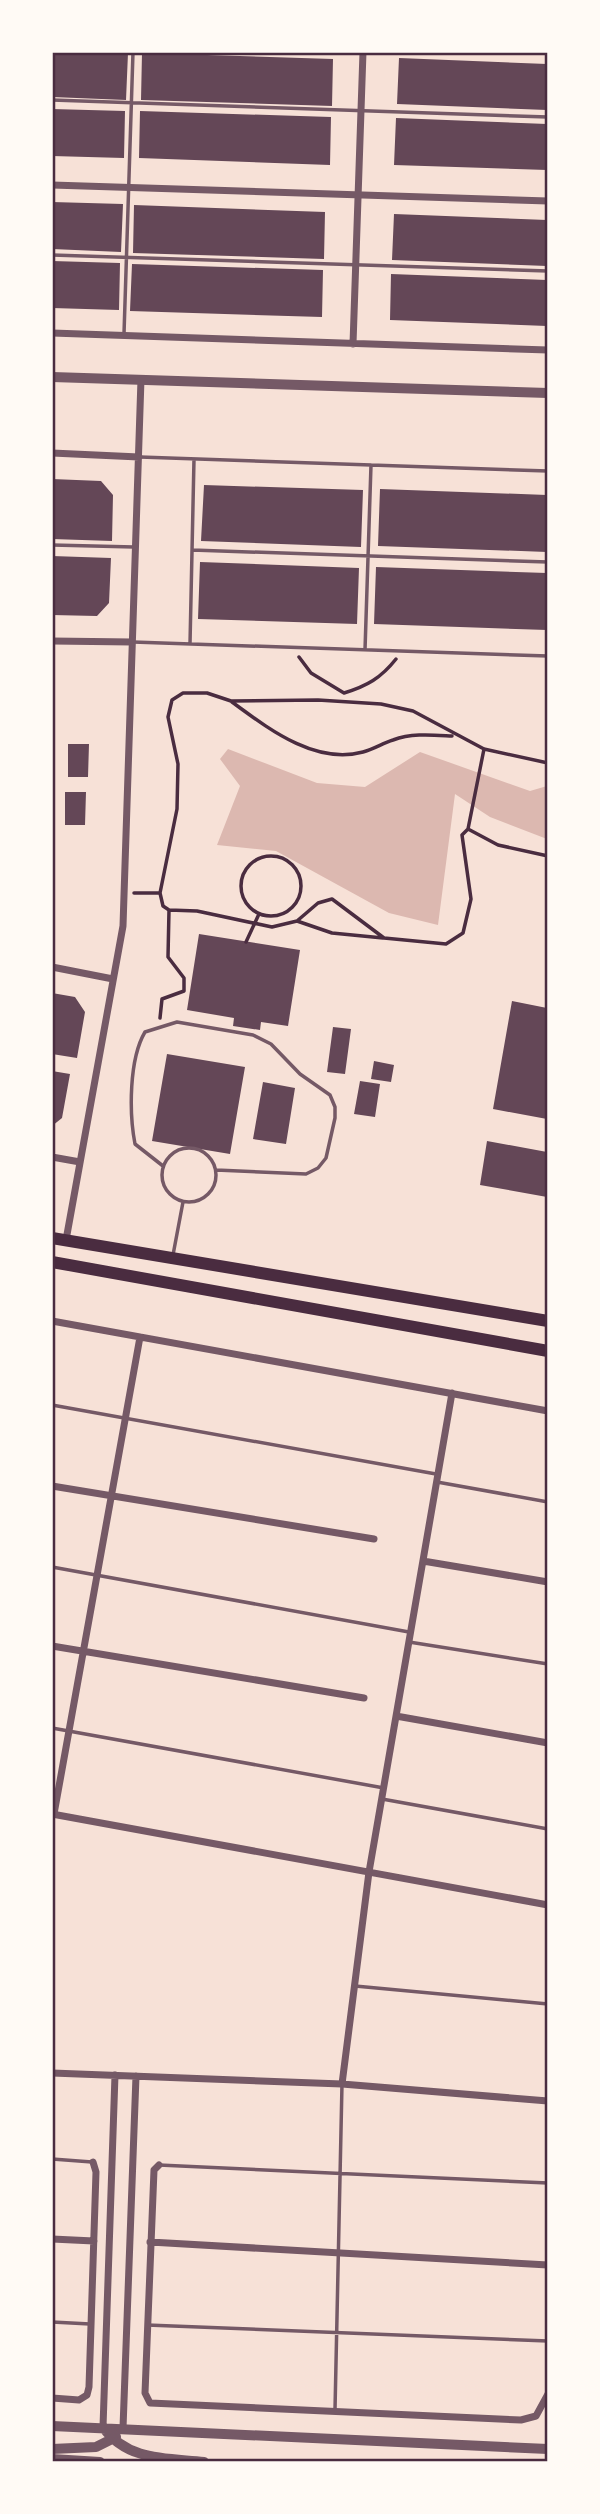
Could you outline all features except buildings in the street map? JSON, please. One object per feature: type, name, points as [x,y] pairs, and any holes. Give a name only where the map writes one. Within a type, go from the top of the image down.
[{"type":"main road","points":[[59,1239],[548,1321]]},
{"type":"main road","points":[[52,1262],[548,1351]]},
{"type":"street","points":[[353,344],[363,52]]},
{"type":"street","points":[[52,185],[548,201]]},
{"type":"street","points":[[52,333],[548,350]]},
{"type":"street","points":[[52,376],[548,393]]},
{"type":"street","points":[[59,1239],[80,1162],[122,926],[141,379]]},
{"type":"street","points":[[52,453],[139,457]]},
{"type":"street","points":[[52,641],[132,642]]},
{"type":"street","points":[[52,967],[113,979]]},
{"type":"street","points":[[52,1157],[80,1162]]},
{"type":"street","points":[[52,1321],[548,1411]]},
{"type":"street","points":[[140,1337],[53,1814],[548,1905]]},
{"type":"street","points":[[342,2084],[369,1872],[452,1393]]},
{"type":"street","points":[[52,1486],[374,1539]]},
{"type":"street","points":[[423,1561],[548,1582]]},
{"type":"street","points":[[52,1646],[364,1698]]},
{"type":"street","points":[[396,1716],[548,1743]]},
{"type":"street","points":[[52,2073],[342,2084],[548,2101]]},
{"type":"street","points":[[115,2075],[103,2427],[127,2449],[144,2455],[204,2462]]},
{"type":"street","points":[[52,2449],[84,2449],[113,2439],[122,2428],[136,2076]]},
{"type":"street","points":[[52,2398],[79,2400],[87,2395],[92,2324],[96,2172],[93,2162]]},
{"type":"street","points":[[159,2165],[154,2170],[146,2325],[145,2393],[150,2403],[521,2420],[536,2417],[548,2394]]},
{"type":"street","points":[[52,2239],[94,2241]]},
{"type":"street","points":[[150,2242],[548,2265]]},
{"type":"street","points":[[52,2426],[548,2449]]},
{"type":"street","points":[[52,2459],[100,2462]]},
{"type":"lane","points":[[124,336],[134,52]]},
{"type":"lane","points":[[52,100],[548,117]]},
{"type":"lane","points":[[52,255],[548,271]]},
{"type":"lane","points":[[139,457],[548,471]]},
{"type":"lane","points":[[190,644],[194,459]]},
{"type":"lane","points":[[365,650],[372,465]]},
{"type":"lane","points":[[52,545],[135,548]]},
{"type":"lane","points":[[192,550],[548,562]]},
{"type":"lane","points":[[132,642],[548,656]]},
{"type":"lane","points":[[163,1166],[135,1144],[131,1116],[139,1044],[145,1032],[177,1022],[253,1035],[271,1044],[285,1061],[330,1095],[335,1107],[326,1158],[306,1174],[216,1170]]},
{"type":"lane","points":[[191,1149],[207,1155],[216,1170],[214,1187],[208,1195],[192,1203],[183,1202],[168,1192],[163,1184],[163,1166],[174,1153],[191,1149]]},
{"type":"lane","points":[[173,1257],[183,1202]]},
{"type":"lane","points":[[52,1405],[437,1478],[548,1502]]},
{"type":"lane","points":[[52,1567],[548,1664]]},
{"type":"lane","points":[[52,1728],[384,1788]]},
{"type":"lane","points":[[382,1799],[548,1829]]},
{"type":"lane","points":[[355,1986],[548,2004]]},
{"type":"lane","points":[[335,2410],[342,2084]]},
{"type":"lane","points":[[52,2158],[93,2162]]},
{"type":"lane","points":[[159,2165],[548,2182]]},
{"type":"lane","points":[[52,2322],[92,2324]]},
{"type":"lane","points":[[146,2325],[548,2341]]},
{"type":"path","points":[[292,647],[311,673],[344,692],[365,686],[382,677],[404,651]]},
{"type":"path","points":[[344,692],[344,703]]},
{"type":"path","points":[[384,938],[332,899],[318,903],[297,921],[272,927],[197,911],[169,910],[163,906],[160,893],[177,809],[178,764],[168,717],[172,700],[183,693],[207,693],[231,701],[262,723],[313,751],[337,756],[363,752],[396,739],[424,734],[456,736]]},
{"type":"path","points":[[231,701],[372,703],[413,711],[484,749],[548,763]]},
{"type":"path","points":[[297,921],[332,933],[446,944],[463,933],[471,899],[462,835],[468,829],[484,749]]},
{"type":"path","points":[[468,829],[498,845],[548,856]]},
{"type":"path","points":[[262,857],[279,857],[293,866],[298,874],[298,899],[279,915],[259,914],[243,899],[243,874],[262,857]]},
{"type":"path","points":[[124,892],[160,893]]},
{"type":"path","points":[[159,1026],[162,999],[184,991],[184,978],[168,957],[169,910]]},
{"type":"path","points":[[246,942],[259,914]]},
{"type":"shaded area","points":[[228,749],[317,783],[365,787],[420,752],[530,791],[547,786],[547,839],[490,817],[455,794],[438,925],[389,913],[276,851],[217,845],[240,786],[220,759]]}]
